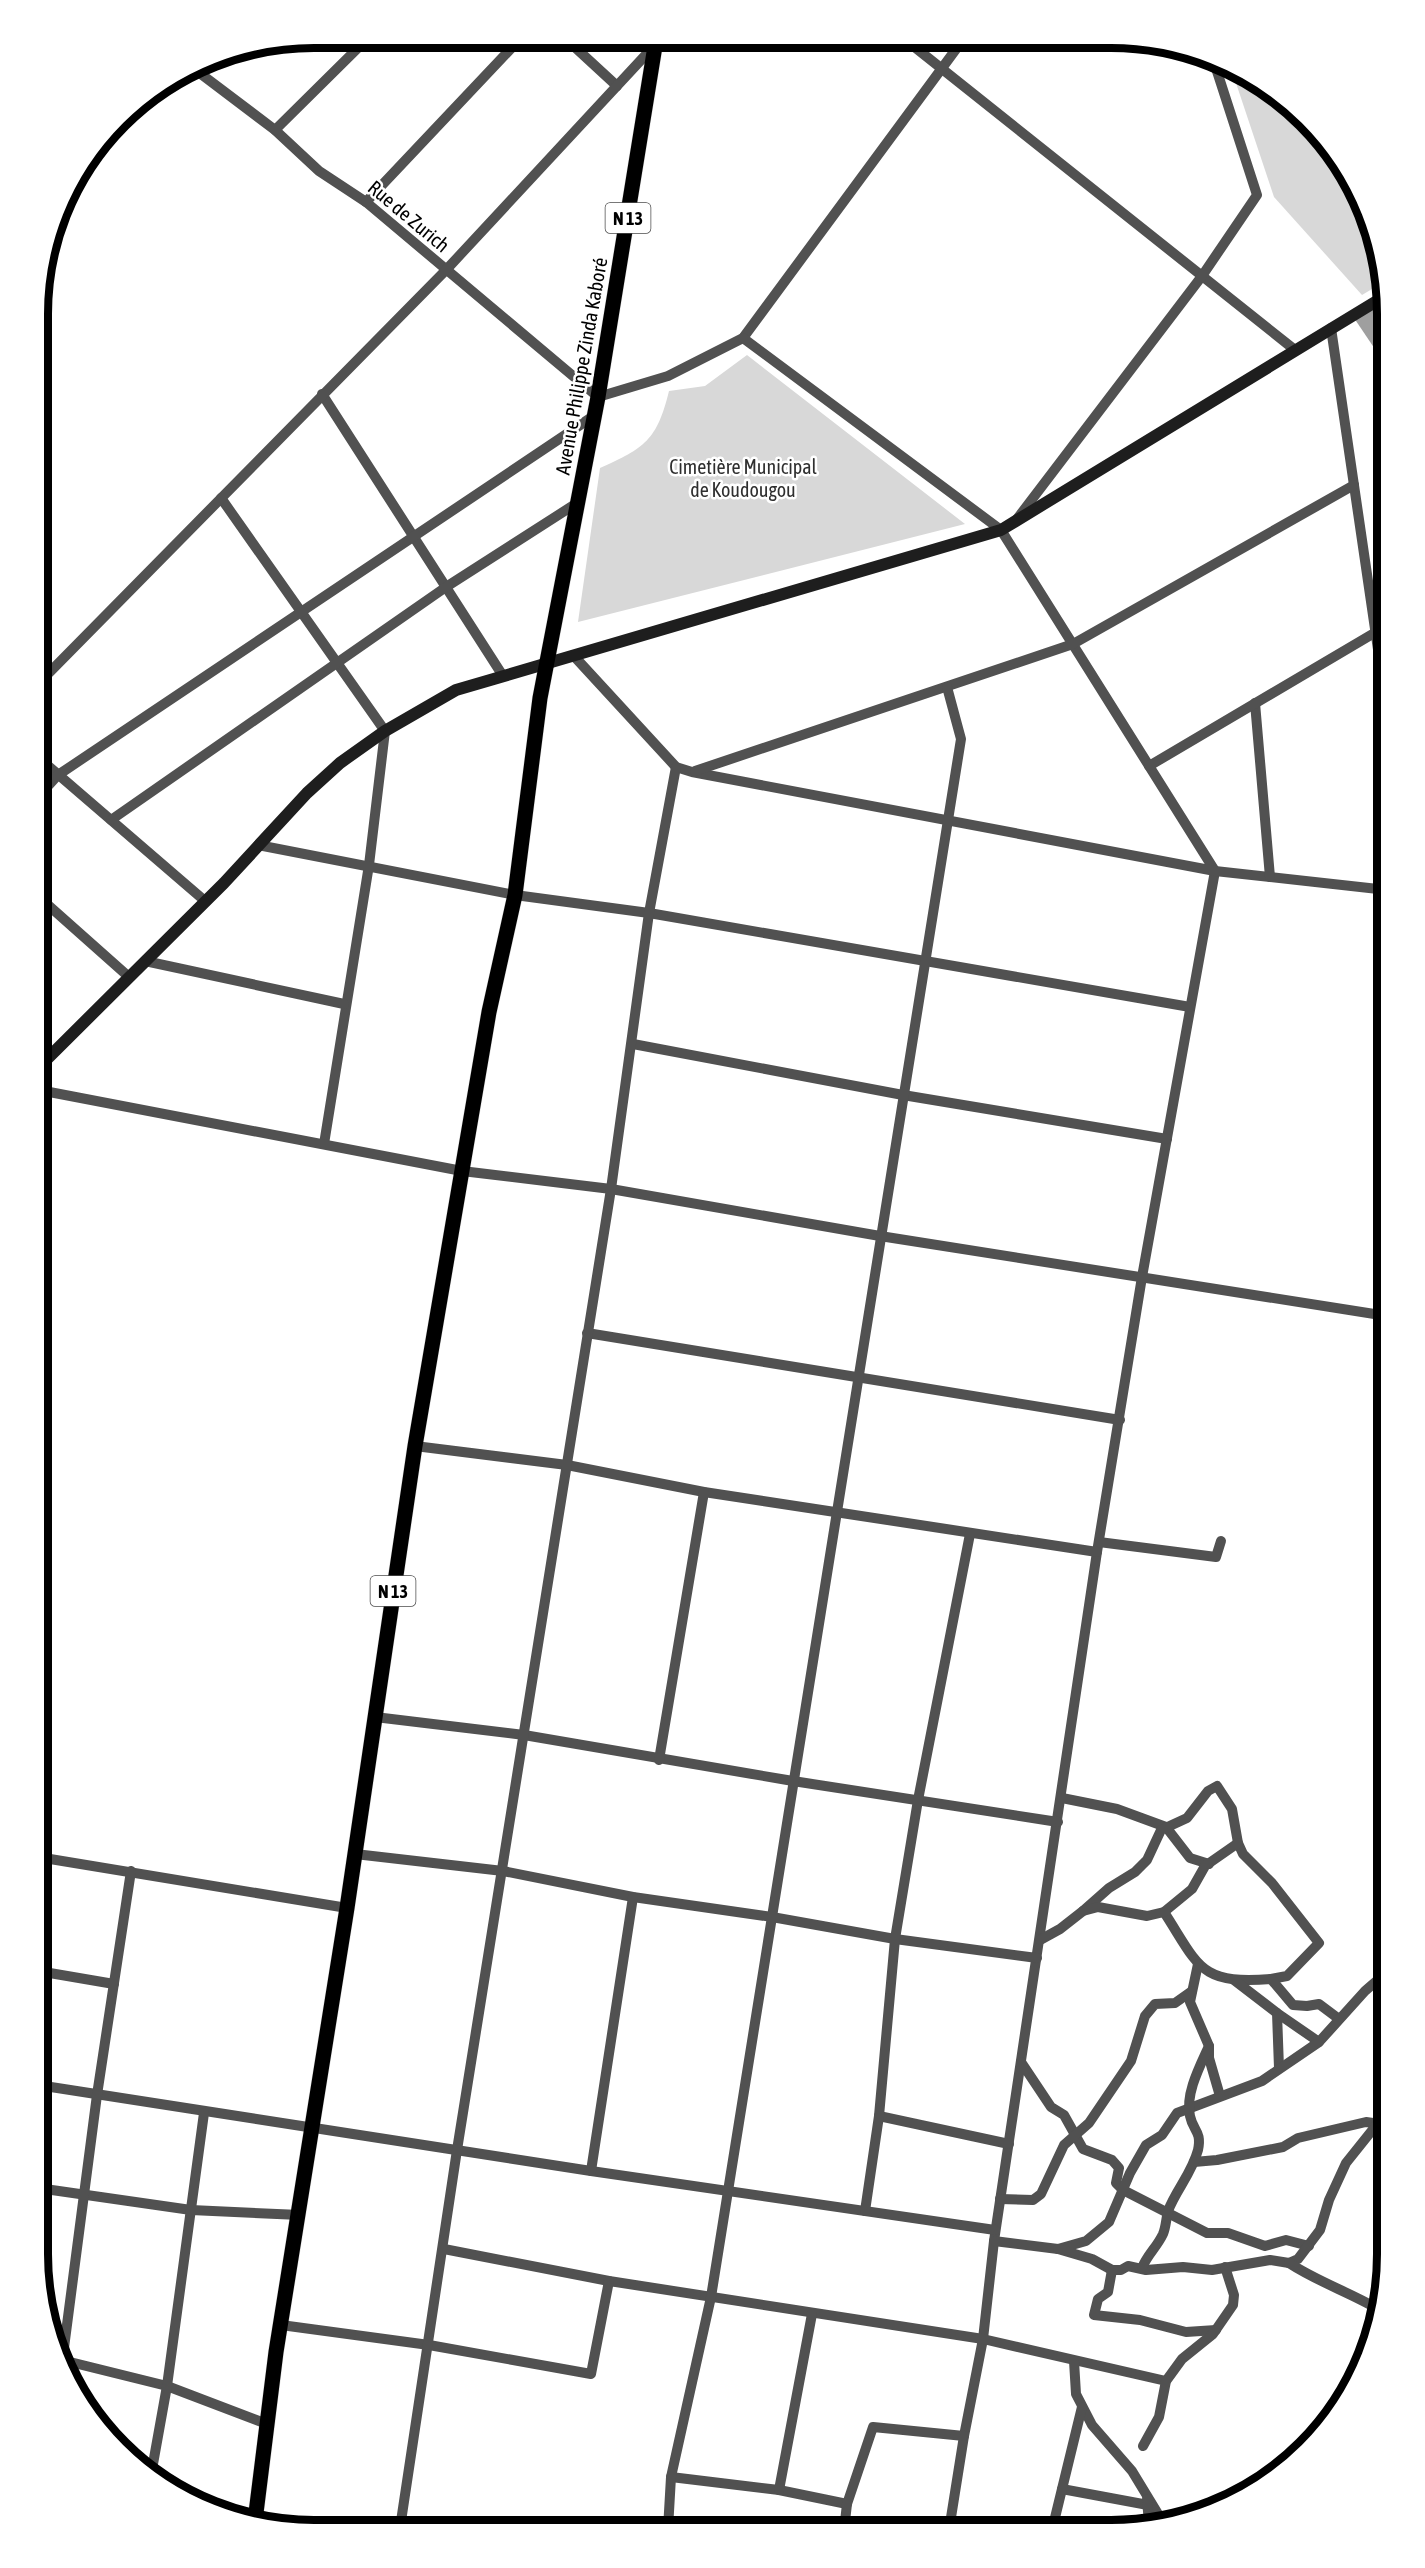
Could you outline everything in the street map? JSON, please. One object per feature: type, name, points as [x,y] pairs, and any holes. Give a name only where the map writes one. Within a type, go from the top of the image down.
[{"type":"main road","name":"Avenue Philippe Zinda Kaboré","points":[[547,663],[595,415],[655,48]]},
{"type":"main road","name":"N 13","points":[[256,2514],[281,2325],[347,1908],[415,1446],[489,1012],[515,896],[540,698],[547,663]]},
{"type":"street","points":[[275,130],[358,48]]},
{"type":"street","points":[[366,202],[511,48]]},
{"type":"street","points":[[576,48],[617,86]]},
{"type":"street","points":[[48,674],[446,270],[650,48]]},
{"type":"street","points":[[916,48],[1295,350]]},
{"type":"street","points":[[598,397],[668,376],[743,338],[958,48]]},
{"type":"street","points":[[1016,520],[1202,276],[1257,195],[1216,69]]},
{"type":"street","name":"Rue de Zurich","points":[[200,73],[275,130],[319,171],[366,202],[598,397]]},
{"type":"street","points":[[48,1058],[205,901],[307,793],[340,763],[385,731],[456,690],[1001,530],[1376,301]]},
{"type":"street","points":[[1330,328],[1377,639]]},
{"type":"street","points":[[743,338],[1001,530],[1215,871],[1142,1277],[1098,1547],[1000,2199],[983,2339],[951,2520]]},
{"type":"street","points":[[322,394],[503,676]]},
{"type":"street","points":[[48,787],[58,776],[595,415]]},
{"type":"street","points":[[692,772],[1072,644],[1354,485]]},
{"type":"street","points":[[221,498],[385,731],[369,865],[344,1004],[324,1144]]},
{"type":"street","points":[[111,820],[338,665],[446,587],[577,503]]},
{"type":"street","points":[[1149,766],[1376,632]]},
{"type":"street","points":[[573,656],[676,767],[692,772],[1215,871],[1377,889]]},
{"type":"street","points":[[669,2520],[671,2477],[711,2297],[946,820],[961,739],[947,687]]},
{"type":"street","points":[[1256,703],[1270,877]]},
{"type":"street","points":[[48,767],[205,901]]},
{"type":"street","points":[[401,2520],[444,2249],[457,2150],[611,1189],[633,1044],[649,913],[676,767]]},
{"type":"street","points":[[258,845],[369,865],[515,896],[649,913],[1190,1007]]},
{"type":"street","points":[[48,907],[129,977]]},
{"type":"street","points":[[145,961],[344,1004]]},
{"type":"street","points":[[633,1044],[903,1095],[1167,1139]]},
{"type":"street","points":[[48,1092],[462,1171],[611,1189],[880,1236],[1377,1314]]},
{"type":"street","points":[[587,1333],[857,1375],[1120,1420]]},
{"type":"street","points":[[415,1446],[567,1465],[704,1492],[970,1534],[1216,1557],[1221,1541]]},
{"type":"street","points":[[659,1760],[704,1492]]},
{"type":"street","points":[[865,2211],[879,2116],[895,1939],[918,1800],[970,1534]]},
{"type":"street","points":[[375,1717],[524,1736],[659,1760],[1058,1822]]},
{"type":"street","points":[[1040,1940],[1060,1929],[1109,1888],[1135,1872],[1147,1860],[1161,1830],[1187,1818],[1208,1791],[1217,1786],[1232,1809],[1238,1843],[1243,1854],[1272,1882],[1319,1943],[1287,1976],[1234,1980],[1218,1977],[1202,1970],[1164,1912]]},
{"type":"street","points":[[1062,1798],[1118,1809],[1166,1827],[1190,1858],[1209,1864]]},
{"type":"street","points":[[1083,1911],[1098,1907],[1147,1916],[1164,1912],[1192,1889],[1209,1864],[1238,1843]]},
{"type":"street","points":[[355,1854],[503,1871],[633,1897],[772,1917],[895,1939],[1037,1958]]},
{"type":"street","points":[[48,1859],[347,1908]]},
{"type":"street","points":[[64,2345],[97,2095],[131,1871]]},
{"type":"street","points":[[591,2171],[633,1897]]},
{"type":"street","points":[[1198,1964],[1190,2002],[1209,2046],[1209,2058],[1220,2096]]},
{"type":"street","points":[[48,1973],[114,1984]]},
{"type":"street","points":[[1271,1979],[1293,2005],[1319,2004],[1339,2019]]},
{"type":"street","points":[[1234,1980],[1276,2013],[1319,2042]]},
{"type":"street","points":[[1058,2249],[1086,2241],[1109,2222],[1146,2145],[1162,2135],[1177,2113],[1262,2081],[1319,2042],[1377,1981]]},
{"type":"street","points":[[1000,2199],[1034,2200],[1041,2194],[1064,2145],[1089,2122],[1131,2061],[1145,2016],[1155,2004],[1175,2003],[1192,1991]]},
{"type":"street","points":[[1276,2013],[1279,2068]]},
{"type":"street","points":[[1142,2268],[1146,2257],[1155,2248],[1164,2232],[1168,2212],[1194,2162],[1200,2136],[1190,2118],[1189,2109],[1197,2076],[1209,2046]]},
{"type":"street","points":[[1021,2062],[1051,2107],[1064,2115],[1083,2149],[1112,2160],[1119,2168],[1116,2183],[1123,2190],[1207,2233],[1227,2233],[1265,2246],[1286,2240],[1309,2246]]},
{"type":"street","points":[[48,2087],[204,2113],[865,2211],[1058,2249],[1092,2259],[1112,2270],[1121,2270],[1128,2266],[1212,2270],[1270,2260],[1289,2263],[1324,2284],[1372,2306]]},
{"type":"street","points":[[153,2466],[167,2386],[204,2113]]},
{"type":"street","points":[[879,2116],[1009,2144]]},
{"type":"street","points":[[1194,2162],[1217,2160],[1283,2147],[1298,2138],[1366,2122],[1377,2123]]},
{"type":"street","points":[[1289,2263],[1298,2259],[1320,2230],[1329,2200],[1346,2163],[1377,2130]]},
{"type":"street","points":[[48,2189],[191,2210],[300,2215]]},
{"type":"street","points":[[444,2249],[609,2281],[983,2339],[1166,2381]]},
{"type":"street","points":[[1143,2446],[1159,2417],[1166,2381],[1182,2359],[1216,2330],[1233,2305],[1234,2295],[1225,2267]]},
{"type":"street","points":[[1112,2270],[1107,2292],[1098,2299],[1094,2315],[1140,2320],[1186,2332],[1216,2330]]},
{"type":"street","points":[[281,2325],[429,2345],[591,2374],[609,2281]]},
{"type":"street","points":[[779,2490],[812,2314]]},
{"type":"street","points":[[1074,2361],[1076,2394],[1092,2426],[1147,2492],[1160,2516]]},
{"type":"street","points":[[71,2363],[167,2386],[267,2424]]},
{"type":"street","points":[[1054,2520],[1082,2406]]},
{"type":"street","points":[[845,2520],[847,2504],[873,2427],[964,2436]]},
{"type":"street","points":[[671,2477],[779,2490],[847,2504]]},
{"type":"street","points":[[1062,2489],[1148,2505]]},
{"type":"street","points":[[1147,2492],[1149,2518]]},
{"type":"green space","points":[[1234,78],[1259,93],[1286,114],[1311,139],[1332,166],[1350,196],[1363,228],[1375,287],[1362,295],[1274,197]]},
{"type":"green space","name":"Cimetière Municipal de Koudougou","points":[[747,355],[965,524],[578,622],[600,468],[628,454],[647,440],[659,421],[669,391],[705,386]]},
{"type":"shaded area","points":[[1376,301],[1377,352],[1352,315]]}]
